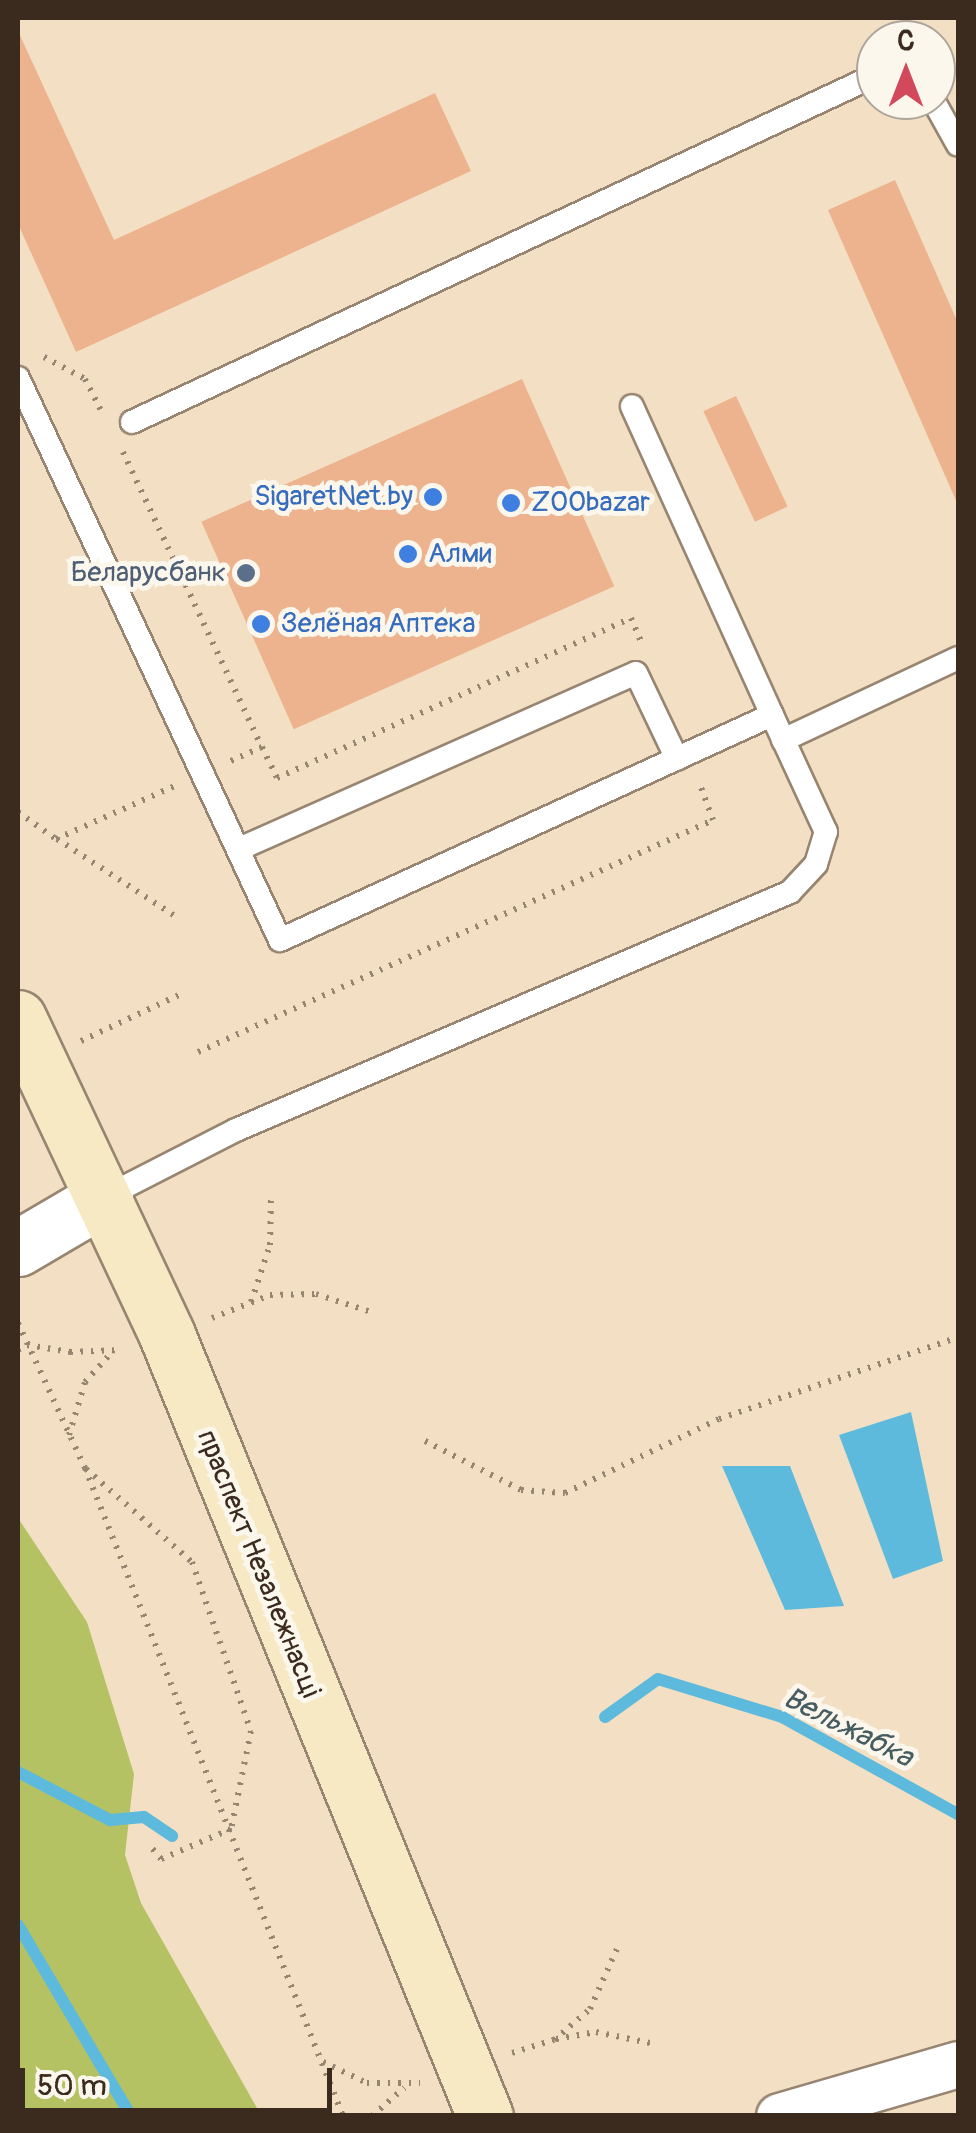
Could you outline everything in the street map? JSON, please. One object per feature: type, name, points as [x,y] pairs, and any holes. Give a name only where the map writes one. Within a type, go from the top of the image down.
[{"type":"main road","name":"праспект Незалежнасці","points":[[28,1040],[105,1197],[485,2116]]},
{"type":"street","points":[[18,1248],[105,1197]]},
{"type":"street","points":[[779,2116],[958,2064]]},
{"type":"lane","points":[[132,422],[856,85]]},
{"type":"lane","points":[[944,120],[958,145]]},
{"type":"lane","points":[[18,378],[280,940],[772,714]]},
{"type":"lane","points":[[105,1197],[236,1130],[790,892],[816,864],[826,832],[632,406]]},
{"type":"lane","points":[[783,740],[958,658]]},
{"type":"lane","points":[[239,849],[636,673],[676,758]]},
{"type":"path","points":[[56,839],[178,918]]},
{"type":"path","points":[[28,1040],[181,994]]},
{"type":"path","points":[[251,1303],[270,1245],[271,1196]]},
{"type":"path","points":[[18,1323],[85,1468],[343,2116]]},
{"type":"path","points":[[425,1441],[521,1490],[565,1493],[719,1419],[958,1337]]},
{"type":"path","points":[[70,1435],[85,1382],[110,1354]]},
{"type":"path","points":[[85,1468],[192,1562],[251,1731],[231,1829]]},
{"type":"path","points":[[150,1846],[160,1859],[231,1829]]},
{"type":"path","points":[[554,2040],[590,2009],[620,1942]]},
{"type":"path","points":[[512,2054],[596,2032],[655,2044]]},
{"type":"path","points":[[322,2062],[367,2084],[405,2087],[423,2082]]},
{"type":"path","points":[[372,2116],[405,2087]]},
{"type":"green space","points":[[18,1518],[87,1622],[134,1774],[125,1855],[141,1903],[261,2115],[18,2115]]},
{"type":"water","points":[[911,1412],[943,1561],[893,1579],[839,1435]]},
{"type":"water","points":[[722,1466],[790,1466],[844,1606],[785,1610]]},
{"type":"building","points":[[18,31],[114,240],[435,93],[471,171],[76,352],[18,224]]},
{"type":"building","points":[[895,180],[958,323],[958,505],[828,210]]},
{"type":"building","name":"Алми","points":[[522,379],[614,586],[294,729],[201,522]]},
{"type":"building","points":[[736,396],[788,507],[755,522],[703,411]]},
{"type":"waterway","name":"Вельжабка","points":[[605,1717],[658,1679],[782,1717],[958,1814]]},
{"type":"waterway","name":"Вельжабка","points":[[18,1772],[110,1820],[144,1817],[172,1836]]},
{"type":"waterway","points":[[18,1925],[131,2116]]},
{"type":"place","name":"SigaretNet.by","points":[[433,497]]},
{"type":"place","name":"ZOObazar","points":[[511,503]]},
{"type":"place","name":"Алми","points":[[408,554]]},
{"type":"place","name":"Беларусбанк","points":[[246,573]]},
{"type":"place","name":"Зелёная Аптека","points":[[261,624]]}]
